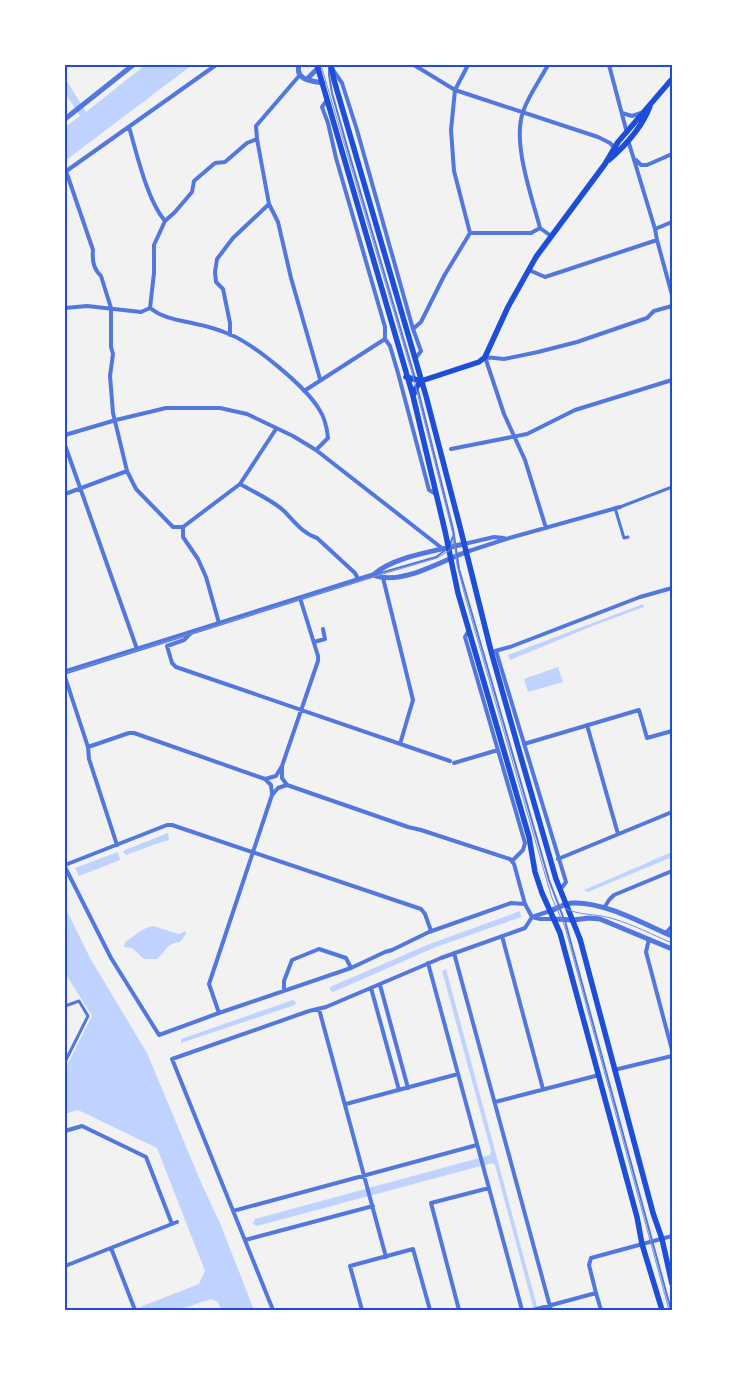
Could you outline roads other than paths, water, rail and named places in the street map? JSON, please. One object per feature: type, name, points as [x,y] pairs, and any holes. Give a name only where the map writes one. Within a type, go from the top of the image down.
[{"type":"main road","points":[[317,66],[413,396],[436,494],[446,549],[530,837],[535,872],[544,900],[560,933],[637,1217],[642,1244],[662,1310]]},
{"type":"main road","points":[[331,67],[415,359],[418,383],[560,890],[574,920],[617,1069],[672,1284]]},
{"type":"main road","points":[[605,164],[614,147],[626,131],[672,80]]},
{"type":"main road","points":[[406,377],[418,383],[479,362],[485,357],[504,314],[551,236],[605,164],[646,118],[651,104]]},
{"type":"main road","points":[[413,396],[418,383]]},
{"type":"street","points":[[65,119],[133,65]]},
{"type":"street","points":[[216,65],[66,171],[93,250],[92,258],[97,272],[101,276],[111,308],[111,347],[113,354],[110,376],[113,413],[128,471],[136,489],[173,527],[183,527],[240,484],[276,429]]},
{"type":"street","points":[[298,65],[297,71],[299,76],[323,85]]},
{"type":"street","points":[[414,65],[455,90],[598,138],[610,143],[614,147]]},
{"type":"street","points":[[413,329],[421,322],[444,276],[470,233],[454,171],[451,130],[455,90],[468,65]]},
{"type":"street","points":[[548,65],[523,112],[519,131],[524,164],[540,228],[551,236]]},
{"type":"street","points":[[609,65],[672,295]]},
{"type":"street","points":[[307,79],[317,66]]},
{"type":"street","points":[[331,67],[342,83],[357,130],[421,352],[415,359]]},
{"type":"street","points":[[299,76],[256,126],[269,204],[278,222],[291,278],[320,379]]},
{"type":"street","points":[[327,100],[322,107],[384,327],[385,340],[390,346],[430,490],[436,494]]},
{"type":"street","points":[[622,113],[632,116],[641,113]]},
{"type":"street","points":[[128,126],[152,200],[159,214],[165,220]]},
{"type":"street","points":[[150,308],[154,273],[154,245],[165,220],[175,212],[192,192],[194,181],[215,163],[225,162],[247,143],[257,139]]},
{"type":"street","points":[[635,159],[641,165],[647,165],[672,154]]},
{"type":"street","points":[[230,334],[230,323],[222,289],[216,282],[217,259],[233,238],[269,204]]},
{"type":"street","points":[[655,229],[672,222]]},
{"type":"street","points":[[470,233],[531,234],[540,228]]},
{"type":"street","points":[[529,270],[544,277],[657,240]]},
{"type":"street","points":[[65,308],[88,306],[142,312],[150,308]]},
{"type":"street","points":[[546,528],[525,460],[504,414],[485,357],[504,359],[577,342],[647,318],[654,311],[672,306]]},
{"type":"street","points":[[150,308],[159,315],[195,323],[230,334],[273,362],[304,391],[319,409],[326,424],[328,438],[316,450]]},
{"type":"street","points":[[304,391],[320,379],[385,340]]},
{"type":"street","points":[[451,450],[527,434],[575,410],[672,380]]},
{"type":"street","points":[[65,435],[166,408],[220,408],[247,414],[293,436],[316,450],[446,549]]},
{"type":"street","points":[[65,445],[137,649]]},
{"type":"street","points":[[65,494],[128,471]]},
{"type":"street","points":[[240,484],[285,512],[310,536],[317,538],[355,573],[358,580]]},
{"type":"street","points":[[373,575],[383,578],[400,577],[435,566],[466,552],[620,507],[672,487]]},
{"type":"street","points":[[615,508],[624,538],[628,537]]},
{"type":"street","points":[[183,527],[183,537],[198,559],[206,577],[219,623]]},
{"type":"street","points":[[65,672],[358,580],[412,557],[494,537],[506,539]]},
{"type":"street","points":[[383,578],[413,700],[400,744]]},
{"type":"street","points":[[560,890],[566,882],[524,744],[493,651],[640,597],[672,589]]},
{"type":"street","points":[[88,747],[134,733],[265,778],[276,776],[282,766],[318,661],[300,598]]},
{"type":"street","points":[[314,642],[326,639],[323,629]]},
{"type":"street","points":[[469,630],[465,637],[525,843],[523,850],[512,861]]},
{"type":"street","points":[[192,632],[184,640],[167,646],[172,663],[176,667],[452,762],[498,750]]},
{"type":"street","points":[[65,677],[117,845]]},
{"type":"street","points":[[524,744],[639,710],[647,738],[672,732]]},
{"type":"street","points":[[587,725],[618,834]]},
{"type":"street","points":[[282,766],[282,778],[287,785],[400,824],[508,858],[512,861],[525,904],[532,917],[565,920],[602,919],[672,949]]},
{"type":"street","points":[[265,778],[271,785],[272,795]]},
{"type":"street","points":[[219,1013],[209,984],[272,795],[278,788],[287,785]]},
{"type":"street","points":[[558,859],[672,812]]},
{"type":"street","points":[[431,931],[425,914],[421,910],[172,825],[167,825],[65,866],[118,970],[160,1036],[219,1013],[351,968],[431,931],[511,903],[525,904]]},
{"type":"street","points":[[604,908],[614,895],[672,871]]},
{"type":"street","points":[[273,1310],[172,1059],[319,1009],[380,985],[428,963],[526,927],[532,917],[566,904],[577,903],[604,908],[669,934],[672,926]]},
{"type":"street","points":[[502,936],[544,1089]]},
{"type":"street","points":[[649,939],[646,952],[672,1050]]},
{"type":"street","points":[[284,990],[284,981],[292,960],[317,950],[346,958],[351,968]]},
{"type":"street","points":[[454,953],[550,1308]]},
{"type":"street","points":[[428,963],[522,1310]]},
{"type":"street","points":[[380,985],[408,1088]]},
{"type":"street","points":[[371,988],[399,1090]]},
{"type":"street","points":[[65,1006],[79,1001],[88,1016],[65,1062]]},
{"type":"street","points":[[319,1009],[386,1257]]},
{"type":"street","points":[[617,1069],[672,1056]]},
{"type":"street","points":[[346,1104],[458,1074]]},
{"type":"street","points":[[495,1102],[599,1075]]},
{"type":"street","points":[[65,1131],[82,1126],[146,1157],[175,1223],[65,1266]]},
{"type":"street","points":[[233,1211],[477,1145]]},
{"type":"street","points":[[459,1310],[431,1203],[489,1188]]},
{"type":"street","points":[[245,1240],[373,1206]]},
{"type":"street","points":[[601,1310],[589,1265],[590,1259],[672,1236]]},
{"type":"street","points":[[111,1248],[135,1310]]},
{"type":"street","points":[[362,1310],[350,1266],[413,1249],[430,1310]]},
{"type":"street","points":[[535,1310],[550,1308],[596,1293]]},
{"type":"lane","points":[[331,67],[329,75],[332,93],[418,383],[454,533],[461,574],[555,899],[565,920],[671,1310]]},
{"type":"lane","points":[[323,85],[332,93]]},
{"type":"lane","points":[[373,575],[436,557],[446,549],[454,533]]},
{"type":"lane","points":[[436,557],[449,560],[461,574]]},
{"type":"water","points":[[145,65],[192,65],[65,161],[65,127],[80,116],[65,93],[65,78],[86,112]]},
{"type":"water","points":[[643,604],[644,607],[510,660],[508,655]]},
{"type":"water","points":[[558,667],[563,682],[528,692],[524,679]]},
{"type":"water","points":[[168,833],[169,840],[126,855],[123,852],[125,850]]},
{"type":"water","points":[[118,852],[120,860],[79,876],[75,868]]},
{"type":"water","points":[[672,852],[672,857],[588,892],[584,890]]},
{"type":"water","points":[[65,907],[90,958],[147,1053],[220,1223],[254,1310],[221,1310],[218,1302],[211,1299],[178,1310],[141,1310],[140,1307],[199,1284],[205,1271],[157,1148],[78,1110],[65,1114],[65,1069],[92,1016],[65,973]]},
{"type":"water","points":[[520,911],[521,917],[436,947],[333,992],[330,990],[330,987],[427,945]]},
{"type":"water","points":[[153,926],[179,934],[185,931],[186,934],[180,942],[169,946],[157,959],[144,959],[132,948],[124,947],[125,942],[141,931]]},
{"type":"water","points":[[446,969],[538,1310],[534,1310],[495,1165],[492,1163],[257,1226],[253,1224],[255,1219],[490,1155],[491,1151],[442,971]]},
{"type":"water","points":[[293,1000],[296,1002],[295,1005],[181,1043],[181,1039]]},
{"type":"tram line","points":[[321,65],[414,380],[453,534],[457,565],[465,596],[552,898],[565,927],[669,1310]]},
{"type":"tram line","points":[[65,673],[437,558],[449,551],[454,541]]},
{"type":"tram line","points":[[556,901],[569,910],[614,919],[672,943]]}]
